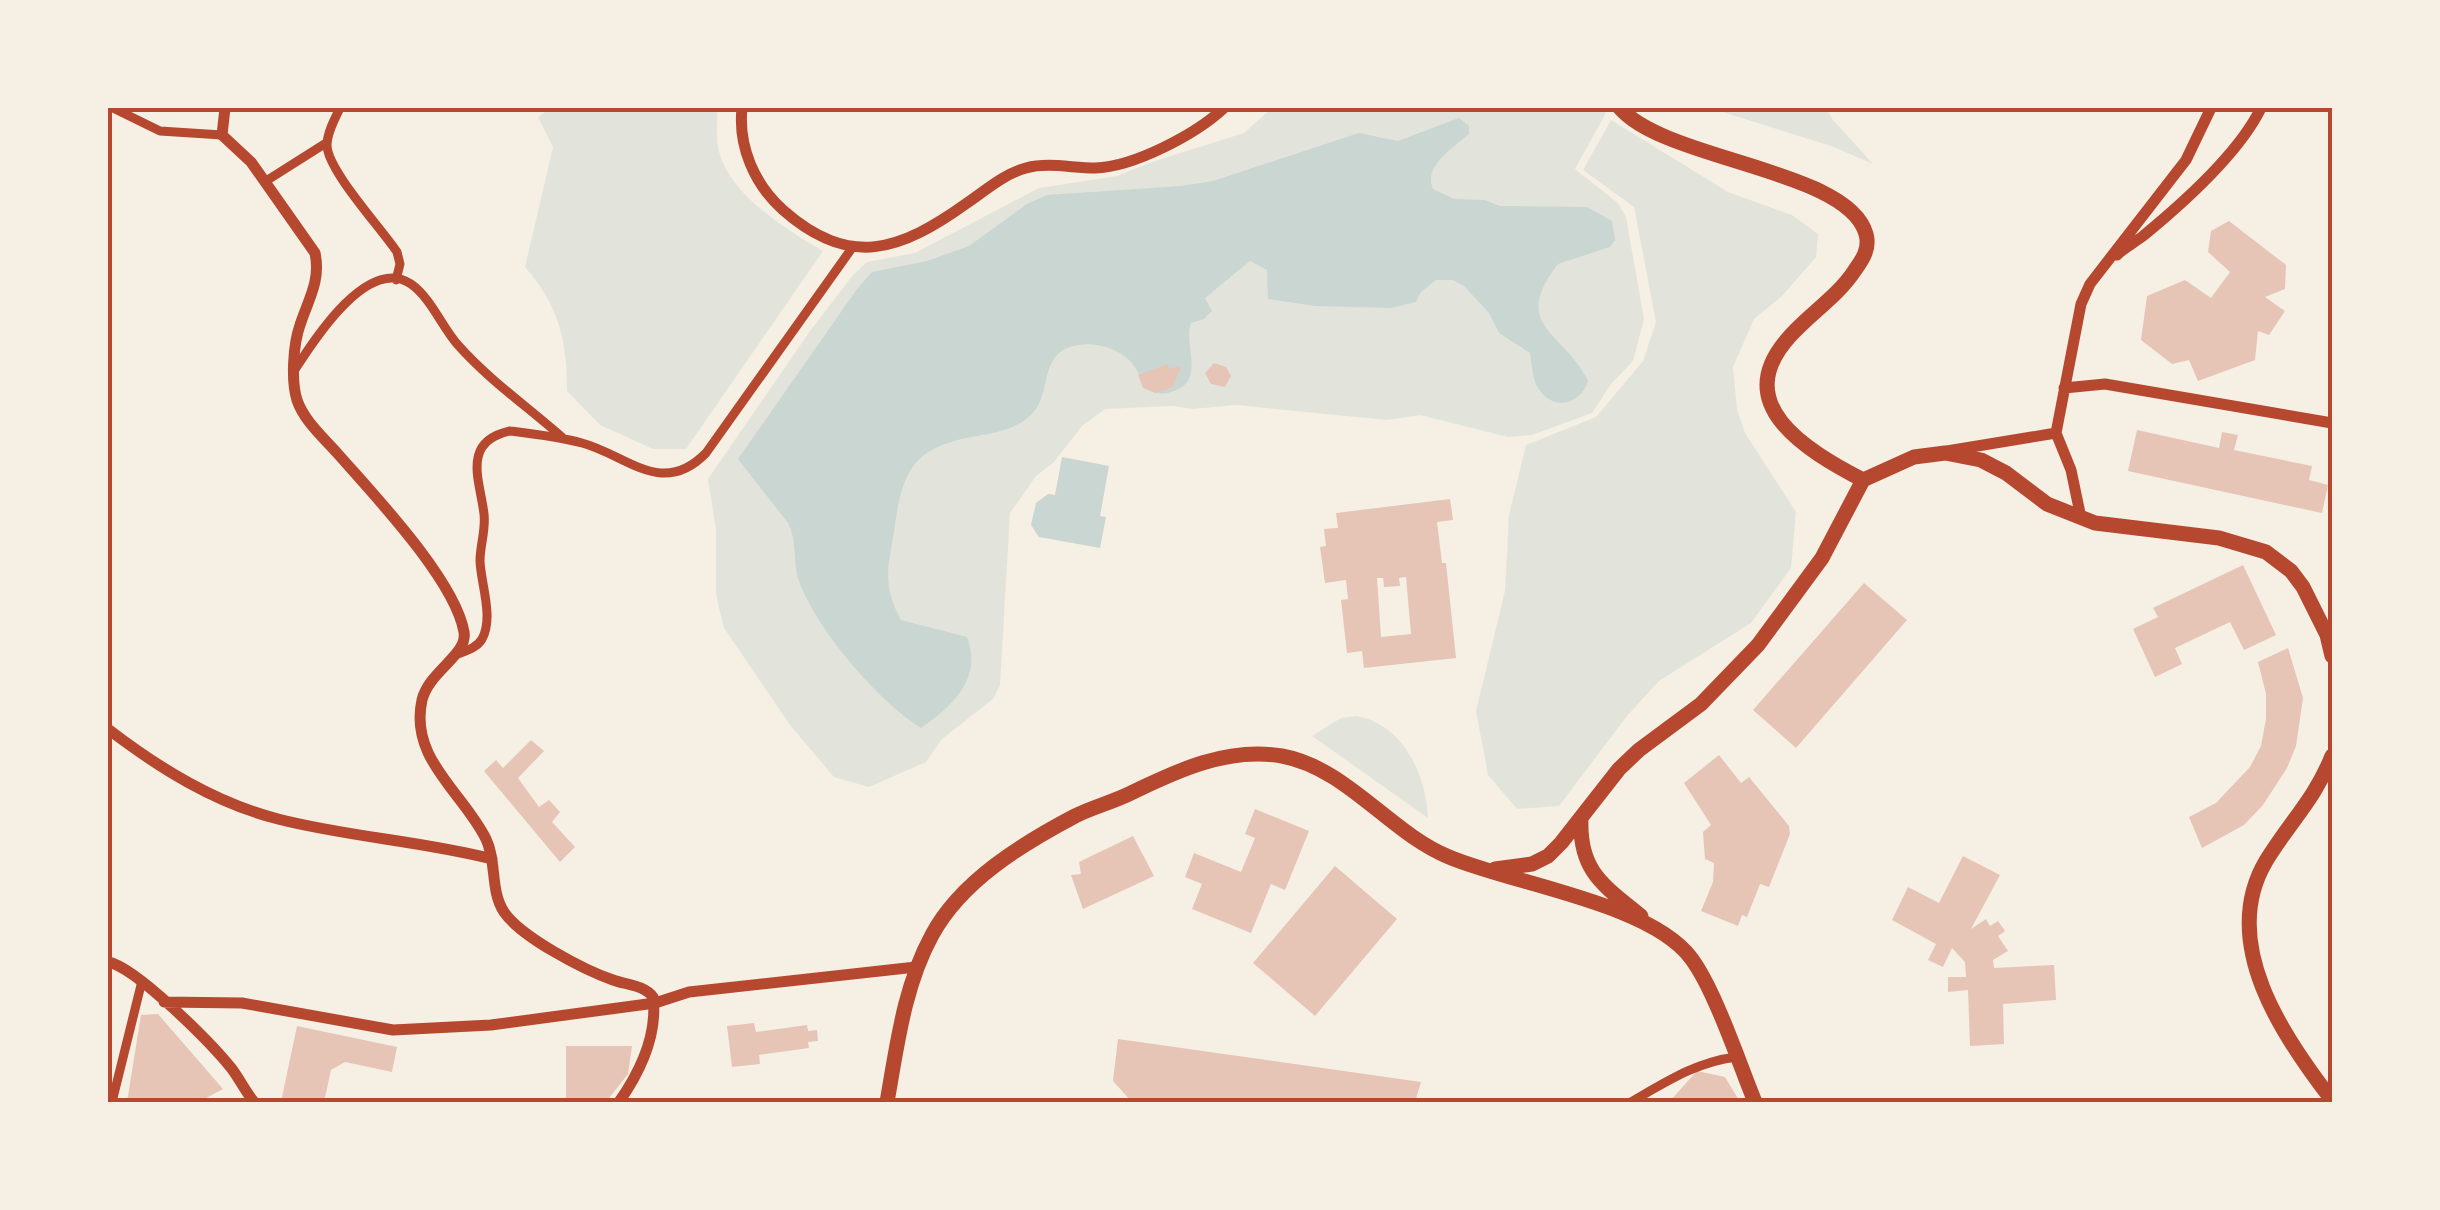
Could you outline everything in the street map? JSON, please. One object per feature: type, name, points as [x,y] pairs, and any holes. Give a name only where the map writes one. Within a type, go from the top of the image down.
[{"type":"main road","points":[[1620,108],[1646,128],[1674,141],[1836,199],[1862,224],[1868,246],[1864,257],[1839,292],[1792,334],[1773,357],[1766,378],[1768,397],[1795,440],[1863,480]]},
{"type":"main road","points":[[1486,869],[1513,868],[1548,856],[1639,750],[1701,704],[1758,645],[1822,558],[1863,480],[1906,459],[1958,454],[1992,465],[2047,504],[2081,518],[2115,526],[2219,538],[2266,552],[2280,560],[2303,587],[2332,656]]},
{"type":"main road","points":[[888,1102],[916,968],[933,932],[961,895],[1018,850],[1076,815],[1130,794],[1169,773],[1222,758],[1256,754],[1305,763],[1330,776],[1420,842],[1449,857],[1598,905],[1655,928]]},
{"type":"main road","points":[[2332,756],[2306,809],[2268,858],[2249,904],[2252,944],[2266,994],[2292,1044],[2332,1100]]},
{"type":"main road","points":[[1581,816],[1580,847],[1599,882],[1679,944],[1693,960],[1755,1102]]},
{"type":"street","points":[[113,108],[160,131],[222,135],[251,162],[307,240],[318,268],[312,296],[298,328],[294,388],[302,412],[400,526],[456,609],[465,636],[456,656]]},
{"type":"street","points":[[222,135],[225,108]]},
{"type":"street","points":[[266,182],[326,143],[340,108]]},
{"type":"street","points":[[742,108],[743,148],[776,204],[819,238],[852,248],[885,244],[921,232],[996,182],[1028,167],[1098,168],[1128,161],[1195,130],[1224,108]]},
{"type":"street","points":[[2081,518],[2071,470],[2056,433],[2080,304],[2102,267],[2186,160],[2210,108]]},
{"type":"street","points":[[2102,267],[2201,182],[2242,137],[2261,108]]},
{"type":"street","points":[[326,143],[334,168],[397,252],[400,264],[396,280]]},
{"type":"street","points":[[618,1102],[642,1066],[654,1003],[648,991],[611,980],[562,954],[517,925],[502,908],[488,842],[430,759],[420,728],[425,688],[441,668],[476,646],[485,627],[480,562],[485,518],[475,465],[479,453],[498,434],[510,431],[586,444],[659,474],[695,464],[852,248]]},
{"type":"street","points":[[296,368],[343,304],[360,290],[396,280],[410,284],[478,366],[564,439]]},
{"type":"street","points":[[2064,388],[2105,384],[2332,423]]},
{"type":"street","points":[[1935,454],[2056,433]]},
{"type":"street","points":[[108,729],[153,763],[234,805],[279,820],[492,859]]},
{"type":"street","points":[[108,950],[232,1069],[254,1102]]},
{"type":"street","points":[[108,962],[141,980]]},
{"type":"street","points":[[164,1002],[242,1003],[393,1030],[413,1030],[491,1026],[654,1003],[689,992],[916,968]]},
{"type":"street","points":[[112,1102],[141,980]]},
{"type":"street","points":[[1631,1102],[1690,1068],[1736,1057]]},
{"type":"shaded area","points":[[550,108],[717,108],[718,147],[733,180],[760,208],[823,251],[686,449],[653,449],[600,425],[567,391],[559,324],[546,296],[525,267],[553,147],[538,117]]},
{"type":"shaded area","points":[[1272,108],[1600,108],[1606,113],[1575,169],[1618,203],[1626,217],[1644,319],[1633,361],[1611,384],[1592,413],[1532,435],[1508,437],[1420,415],[1387,420],[1236,405],[1105,409],[1082,426],[1054,462],[1036,476],[1010,513],[1000,685],[993,699],[942,739],[926,762],[869,787],[834,777],[790,725],[724,628],[716,595],[716,530],[708,479],[810,331],[867,262],[915,253],[1039,188],[1117,176],[1244,133]]},
{"type":"shaded area","points":[[1710,108],[1826,108],[1873,164],[1834,147]]},
{"type":"shaded area","points":[[1459,118],[1469,126],[1469,134],[1436,165],[1433,189],[1454,199],[1485,200],[1500,206],[1587,207],[1612,221],[1615,240],[1610,247],[1558,264],[1544,285],[1539,302],[1546,328],[1588,381],[1579,396],[1565,403],[1543,394],[1534,378],[1530,353],[1499,333],[1489,313],[1464,286],[1453,280],[1436,280],[1420,293],[1416,302],[1391,308],[1315,306],[1268,299],[1267,270],[1250,261],[1205,298],[1212,311],[1191,323],[1191,370],[1184,386],[1157,393],[1124,356],[1099,346],[1079,345],[1066,349],[1051,364],[1038,406],[1026,419],[1002,431],[941,446],[916,463],[908,475],[898,509],[889,566],[891,596],[901,620],[967,637],[971,666],[962,690],[921,728],[869,683],[835,644],[809,603],[800,584],[788,523],[738,459],[872,272],[927,261],[969,246],[1027,204],[1047,195],[1213,181],[1359,133],[1398,141]]},
{"type":"shaded area","points":[[1611,120],[1728,192],[1792,215],[1818,234],[1816,257],[1782,296],[1754,319],[1733,367],[1737,410],[1745,433],[1796,512],[1791,568],[1751,623],[1659,681],[1627,716],[1559,806],[1517,809],[1488,775],[1476,711],[1505,591],[1509,515],[1526,445],[1596,417],[1643,361],[1656,322],[1634,207],[1583,170]]},
{"type":"shaded area","points":[[1062,457],[1109,466],[1100,516],[1106,517],[1100,548],[1039,537],[1031,525],[1036,503],[1048,494],[1055,495]]},
{"type":"shaded area","points":[[1357,716],[1373,721],[1400,741],[1423,785],[1428,818],[1312,736],[1341,718]]},
{"type":"building","points":[[2229,221],[2286,265],[2285,289],[2265,297],[2285,311],[2269,335],[2258,331],[2255,360],[2198,381],[2189,360],[2172,364],[2141,340],[2147,296],[2185,280],[2211,298],[2230,272],[2208,252],[2211,231]]},
{"type":"building","points":[[1214,363],[1226,367],[1231,376],[1225,387],[1211,384],[1205,373]]},
{"type":"building","points":[[1168,364],[1169,369],[1181,366],[1173,387],[1155,393],[1143,388],[1138,375]]},
{"type":"building","points":[[2137,430],[2219,448],[2222,432],[2238,435],[2234,450],[2312,466],[2309,480],[2328,485],[2322,513],[2128,471]]},
{"type":"building","points":[[1450,499],[1453,520],[1437,522],[1442,563],[1446,563],[1456,658],[1364,668],[1362,651],[1347,653],[1341,600],[1348,599],[1346,580],[1325,583],[1320,547],[1326,546],[1324,529],[1338,528],[1336,513]],"holes":[[[1406,577],[1411,634],[1381,637],[1377,578],[1383,578],[1384,587],[1400,586],[1399,578]]]},
{"type":"building","points":[[2243,565],[2276,635],[2244,650],[2230,622],[2175,648],[2182,664],[2155,677],[2133,629],[2158,617],[2153,608]]},
{"type":"building","points":[[1864,583],[1907,620],[1796,748],[1753,710]]},
{"type":"building","points":[[2288,648],[2303,698],[2296,746],[2287,768],[2263,805],[2244,825],[2202,848],[2189,817],[2216,803],[2250,767],[2261,746],[2266,719],[2266,694],[2258,662]]},
{"type":"building","points":[[531,740],[544,751],[518,778],[539,807],[549,800],[560,812],[552,822],[575,847],[560,862],[484,771],[496,760],[503,768]]},
{"type":"building","points":[[1719,755],[1741,783],[1749,777],[1789,826],[1790,834],[1769,887],[1760,884],[1747,917],[1742,915],[1738,926],[1701,911],[1713,882],[1714,863],[1705,859],[1703,832],[1711,825],[1684,783]]},
{"type":"building","points":[[1255,809],[1309,831],[1285,890],[1271,884],[1251,933],[1192,909],[1202,884],[1185,877],[1194,853],[1241,872],[1255,838],[1245,834]]},
{"type":"building","points":[[1133,836],[1154,876],[1083,909],[1071,875],[1081,874],[1079,862]]},
{"type":"building","points":[[1963,856],[2000,875],[1971,929],[1986,919],[1990,926],[1998,921],[2005,931],[1998,936],[2008,951],[1993,960],[1994,968],[2054,965],[2056,1000],[2003,1004],[2004,1044],[1970,1046],[1968,990],[1948,992],[1948,977],[1966,977],[1965,962],[1952,948],[1943,967],[1928,960],[1936,944],[1892,920],[1908,887],[1939,903]]},
{"type":"building","points":[[1335,866],[1397,919],[1315,1016],[1253,963]]},
{"type":"building","points":[[158,1014],[223,1089],[199,1102],[127,1102],[141,1015]]},
{"type":"building","points":[[754,1023],[756,1032],[807,1025],[808,1031],[817,1030],[818,1041],[808,1042],[809,1048],[759,1055],[760,1064],[732,1067],[727,1026]]},
{"type":"building","points":[[297,1026],[397,1047],[392,1072],[345,1062],[331,1070],[324,1102],[281,1102]]},
{"type":"building","points":[[1118,1039],[1421,1082],[1415,1102],[1132,1102],[1113,1081]]},
{"type":"building","points":[[566,1046],[632,1046],[628,1074],[606,1102],[566,1099]]},
{"type":"building","points":[[1697,1071],[1725,1077],[1740,1102],[1669,1102]]}]
